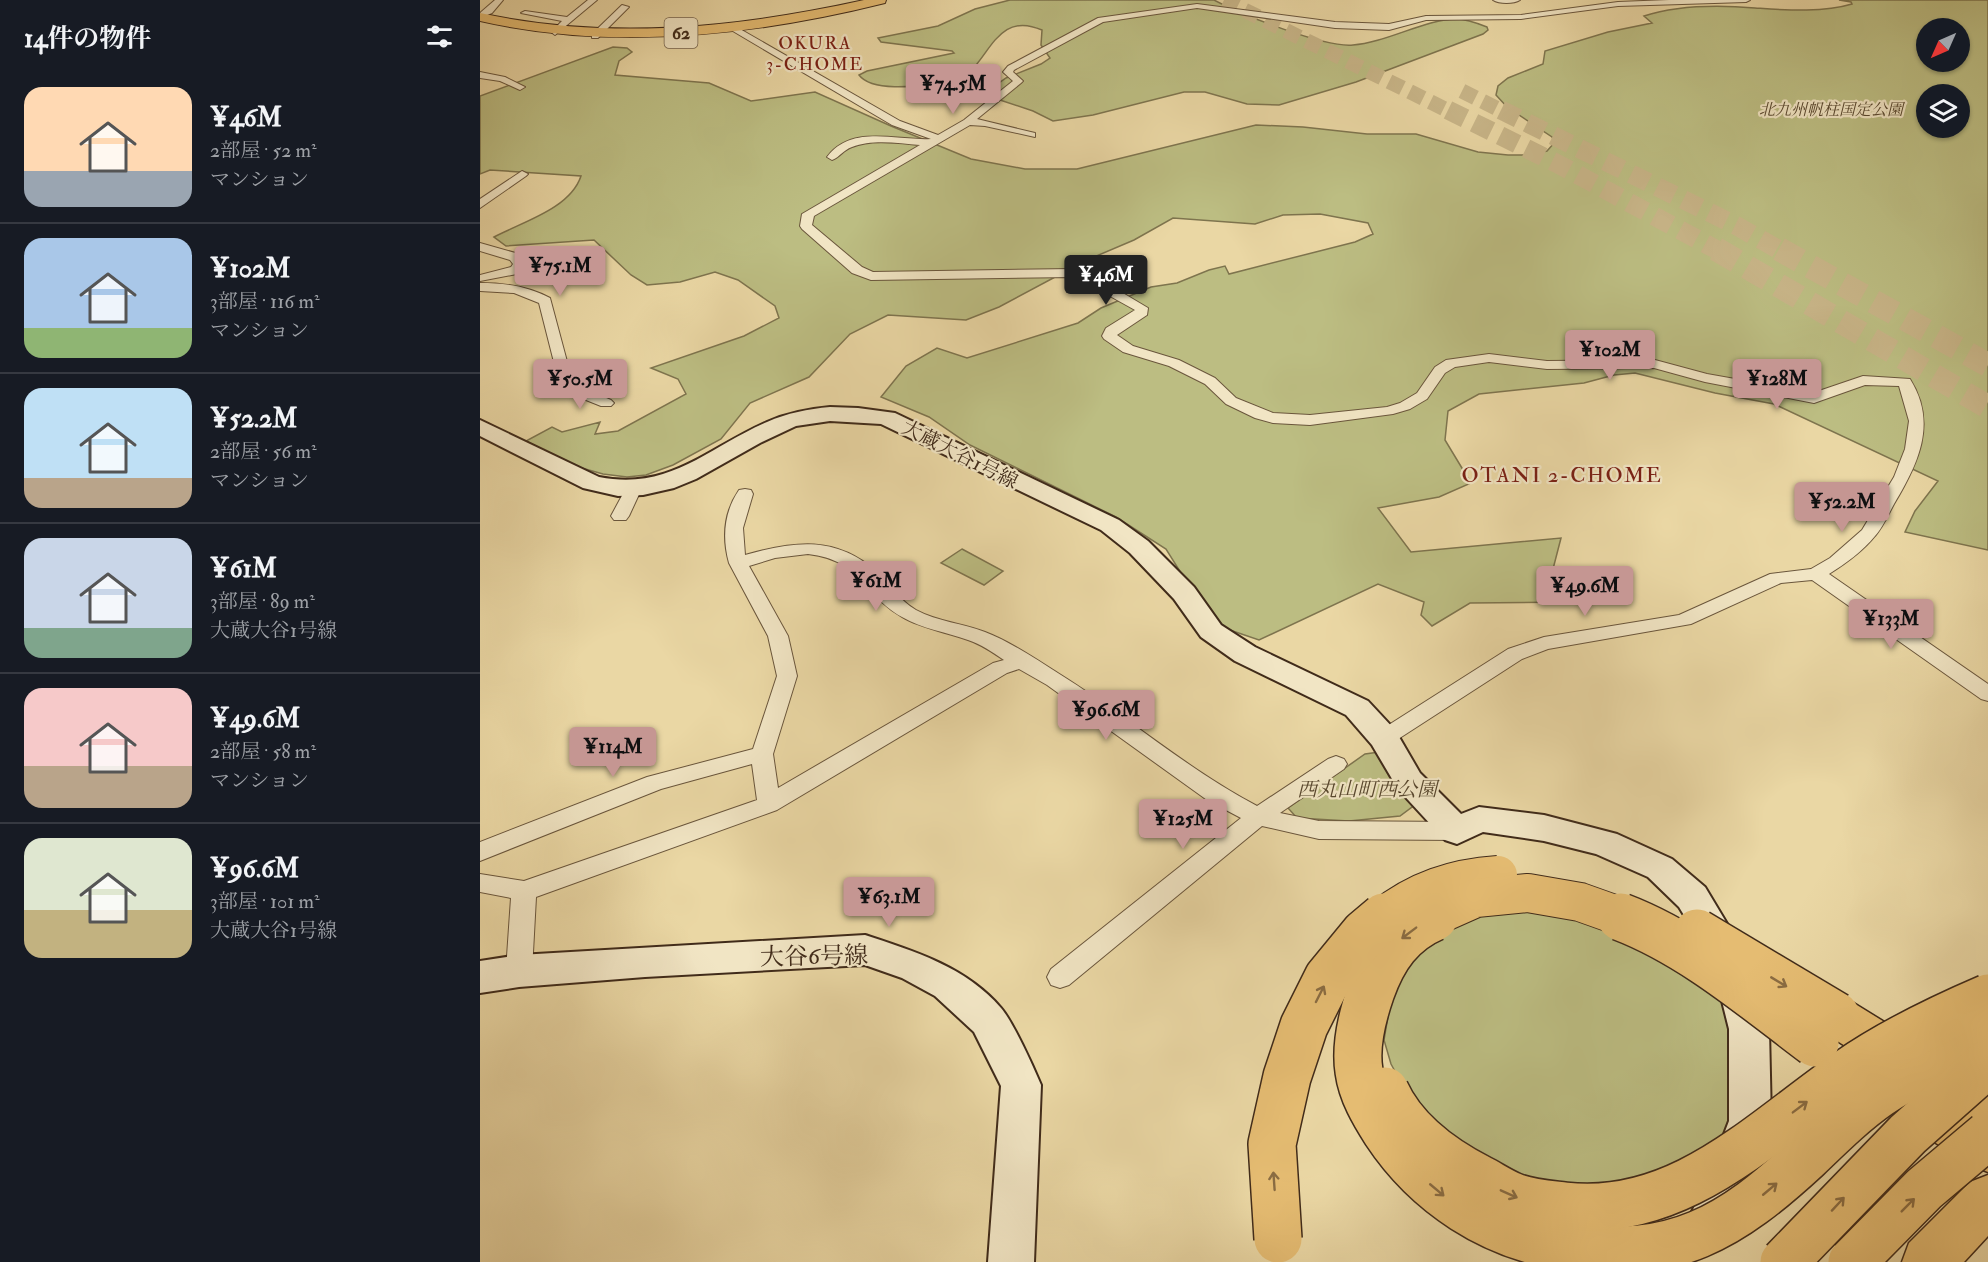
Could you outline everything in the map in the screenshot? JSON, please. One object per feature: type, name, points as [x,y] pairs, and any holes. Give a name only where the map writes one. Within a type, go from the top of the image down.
[{"type":"highway","points":[[1283,1254],[1272,1144],[1287,1077],[1304,1026],[1328,978],[1365,933],[1396,907],[1432,887],[1467,877],[1507,875],[1556,880],[1599,889],[1641,904],[1678,922],[1988,1149]]},
{"type":"highway","points":[[1988,1045],[1934,1063],[1900,1080],[1865,1104],[1794,1168],[1717,1228],[1683,1242],[1636,1251],[1563,1248],[1505,1231],[1449,1200],[1423,1178],[1395,1148],[1370,1102],[1358,1072],[1365,1011],[1381,968],[1402,936],[1444,909],[1473,898],[1507,892],[1563,898],[1600,908],[1635,922],[1674,942],[1706,963],[1825,1030],[1988,1112]]},
{"type":"highway","points":[[1365,1011],[1376,1063],[1388,1101],[1423,1143],[1465,1172],[1514,1197],[1570,1209],[1624,1206],[1674,1192],[1713,1170],[1834,1081],[1872,1057],[1958,1010],[1988,998]]},
{"type":"highway","points":[[1784,1262],[1872,1168],[1944,1099],[1988,1063]]},
{"type":"highway","points":[[1852,1262],[1924,1189],[1988,1135]]},
{"type":"highway","points":[[1928,1262],[1988,1199]]},
{"type":"main road","name":"62","points":[[480,16],[555,32],[595,36],[687,33],[843,9],[880,0]]},
{"type":"street","points":[[480,16],[489,11],[499,0]]},
{"type":"street","points":[[555,32],[593,0]]},
{"type":"street","points":[[1497,0],[1516,0]]},
{"type":"street","points":[[1384,738],[1515,654],[1544,643],[1684,620],[1777,578],[1815,574],[1836,562],[1869,533],[1902,477],[1913,449],[1917,421],[1905,382],[1863,380],[1814,398],[1749,387],[1655,364],[1547,366],[1489,358],[1451,363],[1440,370],[1422,396],[1405,406],[1388,411],[1310,420],[1273,418],[1260,415],[1232,401],[1210,381],[1174,363],[1128,349],[1115,342],[1109,336],[1111,331],[1136,317],[1142,312],[1141,308],[1086,277],[1074,273],[871,276],[857,270],[806,226],[808,214],[968,122],[1018,81],[1008,72],[1011,68],[1101,20],[1197,6],[1335,25],[1389,27],[1426,18],[1521,17],[1618,4],[1746,0]]},
{"type":"street","points":[[595,36],[625,7]]},
{"type":"street","points":[[498,21],[527,10],[569,20]]},
{"type":"street","points":[[730,27],[896,123],[936,141]]},
{"type":"street","points":[[480,75],[502,79],[520,87]]},
{"type":"street","points":[[968,122],[985,123],[1031,135]]},
{"type":"street","points":[[832,157],[842,146],[857,142],[936,141]]},
{"type":"street","points":[[480,204],[522,174]]},
{"type":"street","points":[[480,248],[515,257],[519,264],[517,270],[480,279]]},
{"type":"street","points":[[480,286],[511,287],[532,293],[545,302],[566,387],[606,403]]},
{"type":"street","name":"大蔵大谷1号線","points":[[480,427],[592,483],[609,488],[633,490],[655,487],[680,478],[775,426],[802,417],[858,414],[887,418],[1110,525],[1139,547],[1184,593],[1210,632],[1245,654],[1357,708],[1384,738],[1408,781],[1456,831]]},
{"type":"street","points":[[620,516],[633,490]]},
{"type":"street","points":[[745,494],[735,514],[734,552],[778,636],[787,676],[762,754],[769,804]]},
{"type":"street","points":[[738,563],[784,549],[822,549],[839,553],[859,565],[890,600],[915,617],[980,637],[1054,680],[1215,794],[1258,817],[1319,830],[1456,831],[1479,819],[1544,828],[1605,843],[1660,868],[1692,897],[1731,960],[1749,1029],[1749,1121],[1721,1200],[1688,1262]]},
{"type":"street","points":[[1815,574],[1988,694]]},
{"type":"street","points":[[480,883],[524,891],[769,804],[1000,668],[1021,662]]},
{"type":"street","points":[[480,852],[655,783],[762,754]]},
{"type":"street","points":[[1060,977],[1258,817],[1336,764]]},
{"type":"street","points":[[519,971],[524,891]]},
{"type":"street","name":"大谷6号線","points":[[480,977],[519,971],[645,962],[865,950],[915,967],[948,985],[988,1020],[1021,1085],[1011,1262]]},
{"type":"green space","points":[[1010,0],[1214,0],[1283,29],[1340,45],[1378,40],[1444,20],[1468,20],[1487,27],[1488,30],[1483,34],[1356,82],[1279,105],[1247,104],[1205,92],[1184,92],[1093,115],[1053,121],[985,93],[1006,78],[1050,58],[1041,45],[1042,30],[1025,25],[1012,27],[1001,34],[975,66],[954,82],[890,87],[866,81],[859,75],[867,71],[954,53],[881,42],[878,38],[938,26],[975,9]]},
{"type":"green space","name":"北九州帆柱国定公園","points":[[1839,0],[1988,0],[1988,550],[1905,532],[1915,511],[1938,481],[1774,404],[1715,393],[1635,373],[1614,375],[1584,383],[1479,394],[1448,411],[1445,440],[1471,483],[1439,497],[1378,508],[1411,552],[1561,538],[1553,569],[1631,586],[1566,602],[1470,603],[1432,626],[1421,615],[1424,602],[1378,584],[1259,640],[1224,628],[1196,597],[1166,549],[1116,517],[970,445],[929,417],[881,397],[906,366],[937,348],[967,358],[1078,323],[1101,308],[1151,287],[1177,283],[1225,266],[1229,274],[1355,242],[1373,234],[1368,223],[1320,214],[1283,215],[1255,224],[1173,218],[1134,240],[1087,260],[999,307],[966,320],[888,315],[850,334],[809,377],[750,403],[721,439],[673,465],[646,475],[627,477],[603,474],[571,465],[526,441],[552,427],[562,432],[600,422],[595,434],[618,431],[686,394],[678,379],[651,368],[744,336],[779,318],[775,306],[738,280],[715,272],[680,282],[647,285],[631,275],[594,240],[506,246],[494,237],[556,206],[567,197],[581,176],[490,170],[480,174],[480,96],[613,47],[627,48],[632,52],[619,61],[615,75],[709,83],[751,101],[815,92],[971,159],[1025,169],[1077,169],[1256,125],[1303,127],[1367,134],[1416,134],[1478,152],[1527,155],[1547,151],[1555,142],[1552,137],[1507,107],[1496,95],[1498,86],[1508,78],[1543,64],[1545,51],[1608,32],[1652,23],[1644,16],[1657,12],[1713,6],[1816,10],[1852,4]]},
{"type":"green space","points":[[962,549],[1003,571],[984,585],[941,563]]},
{"type":"green space","name":"西丸山町西公園","points":[[1379,752],[1416,804],[1400,816],[1349,821],[1297,818],[1288,808],[1365,754]]},
{"type":"green space","points":[[1503,910],[1564,912],[1631,931],[1733,1005],[1737,1133],[1678,1171],[1623,1186],[1529,1184],[1419,1115],[1391,1064],[1384,1040],[1394,981],[1451,920]]},
{"type":"tunnel","points":[[1224,0],[1451,112]]},
{"type":"tunnel","points":[[1462,91],[1504,112]]},
{"type":"tunnel","points":[[1448,110],[1556,163],[1719,251]]},
{"type":"tunnel","points":[[1501,110],[1737,226],[1781,251]]},
{"type":"tunnel","points":[[1716,249],[1988,407]]},
{"type":"tunnel","points":[[1779,249],[1988,365]]},
{"type":"district","name":"OKURA 3-CHOME","points":[[815,53]]},
{"type":"district","name":"OTANI 2-CHOME","points":[[1562,475]]}]
